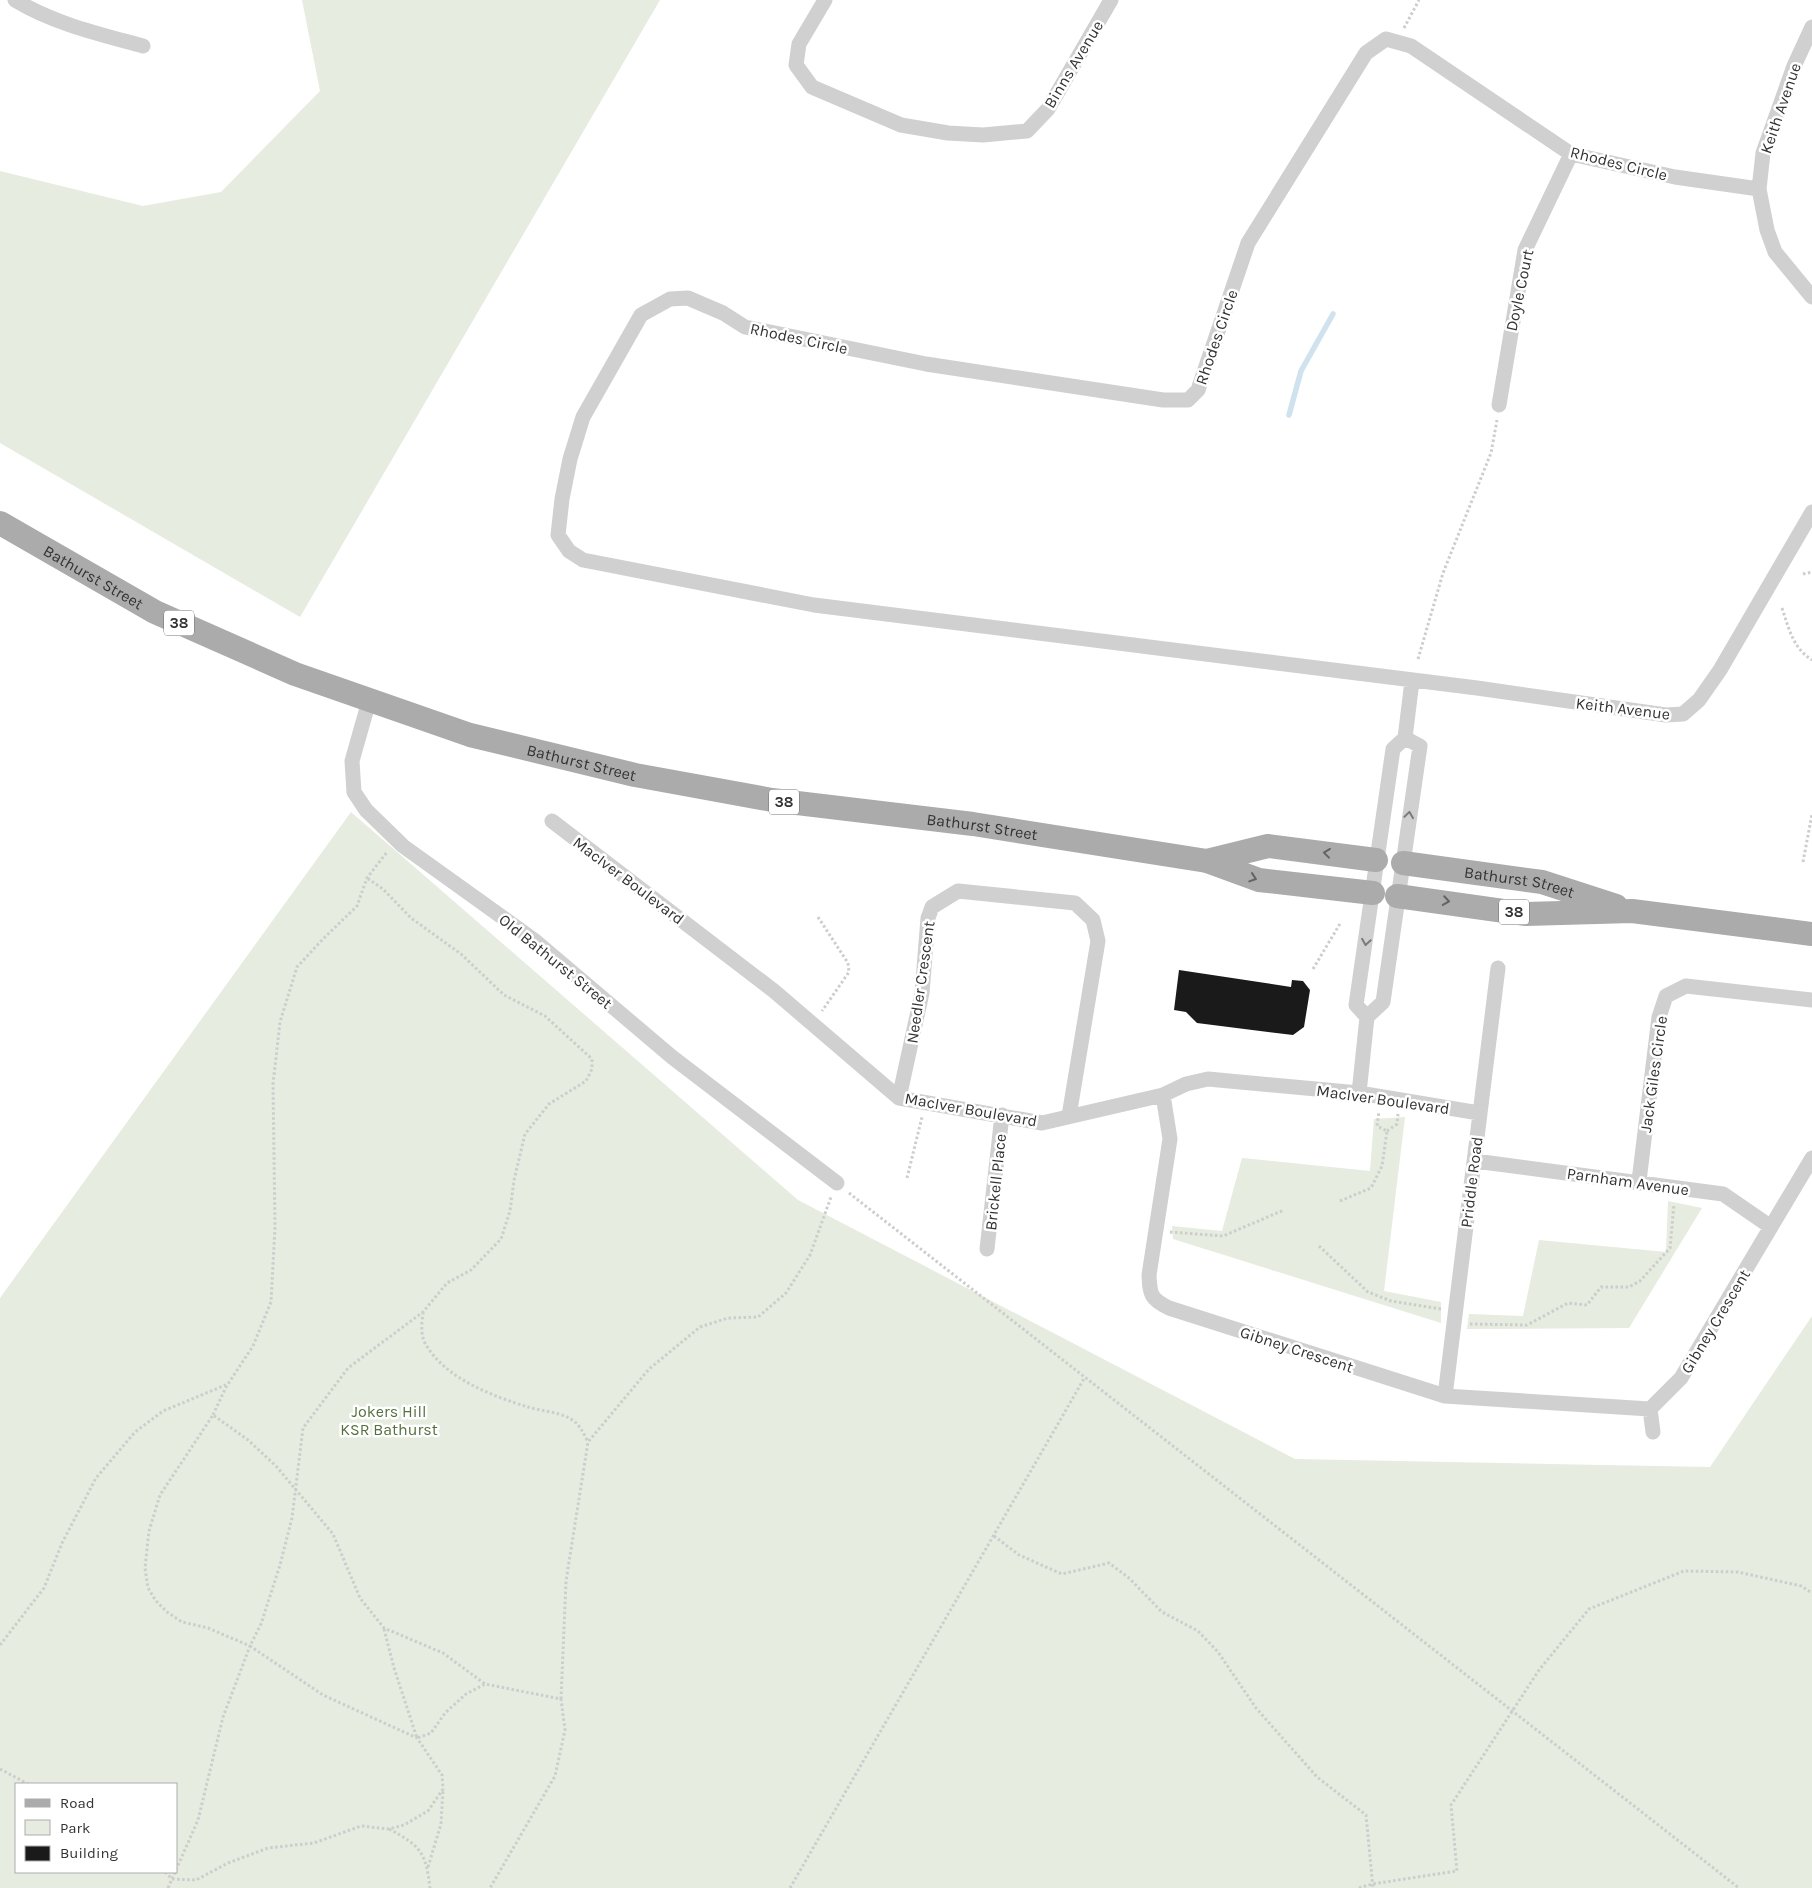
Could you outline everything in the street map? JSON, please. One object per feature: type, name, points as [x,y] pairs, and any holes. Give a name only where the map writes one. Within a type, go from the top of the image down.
[{"type":"main road","name":"Bathurst Street","points":[[0,524],[155,612],[294,674],[470,735],[635,775],[772,800],[973,824],[1207,861],[1259,880],[1374,894]]},
{"type":"main road","name":"Bathurst Street","points":[[1207,861],[1268,846],[1376,860]]},
{"type":"main road","name":"Bathurst Street","points":[[1404,863],[1542,882],[1632,911]]},
{"type":"main road","name":"Bathurst Street","points":[[1397,896],[1526,914],[1632,911],[1812,934]]},
{"type":"street","points":[[15,0],[37,13],[86,31],[143,46]]},
{"type":"street","name":"Binns Avenue","points":[[825,0],[799,44],[796,65],[812,87],[901,124],[948,133],[983,135],[1027,131],[1048,109],[1111,0]]},
{"type":"street","name":"Keith Avenue","points":[[1812,27],[1794,66],[1763,153],[1759,190],[1767,230],[1775,252],[1812,297]]},
{"type":"street","name":"Rhodes Circle","points":[[1412,681],[814,605],[583,560],[568,551],[558,535],[570,459],[583,417],[641,315],[670,299],[688,298],[723,313],[745,327],[926,364],[1163,400],[1188,400],[1198,390],[1248,243],[1366,53],[1386,39],[1411,46],[1571,154],[1675,177],[1759,190]]},
{"type":"street","name":"Doyle Court","points":[[1500,405],[1525,250],[1571,154]]},
{"type":"street","name":"Keith Avenue","points":[[1412,681],[1666,715],[1683,714],[1699,700],[1720,670],[1812,512]]},
{"type":"street","points":[[1367,1017],[1356,1005],[1374,894],[1376,860],[1393,749],[1405,738],[1412,681]]},
{"type":"street","name":"Old Bathurst Street","points":[[370,701],[352,761],[354,792],[366,810],[397,840],[534,940],[672,1057],[837,1183]]},
{"type":"street","points":[[1359,1093],[1367,1017],[1383,1002],[1420,746],[1405,738]]},
{"type":"street","name":"MacIver Boulevard","points":[[552,822],[650,898],[711,942],[813,1024],[899,1098],[1042,1123],[1163,1094],[1186,1084],[1208,1080],[1359,1093],[1479,1113]]},
{"type":"street","name":"Needler Crescent","points":[[899,1098],[922,993],[928,918],[932,907],[958,891],[1075,903],[1093,920],[1098,941],[1069,1116]]},
{"type":"street","name":"Priddle Road","points":[[1445,1396],[1498,968]]},
{"type":"street","name":"Jack Giles Circle","points":[[1639,1181],[1659,1017],[1666,996],[1686,986],[1812,1000]]},
{"type":"street","name":"Gibney Crescent","points":[[1163,1094],[1170,1139],[1149,1274],[1150,1292],[1156,1302],[1168,1308],[1445,1396],[1650,1409],[1680,1378],[1771,1227]]},
{"type":"street","name":"Brickell Place","points":[[987,1249],[1002,1115]]},
{"type":"street","points":[[1771,1227],[1812,1158]]},
{"type":"street","name":"Parnham Avenue","points":[[1475,1161],[1639,1181],[1723,1194],[1771,1227]]},
{"type":"street","points":[[1650,1409],[1652,1432]]},
{"type":"path","points":[[1397,42],[1420,0]]},
{"type":"path","points":[[1418,659],[1443,573],[1491,453],[1500,405]]},
{"type":"path","points":[[1803,574],[1812,572]]},
{"type":"path","points":[[1782,608],[1792,638],[1801,653],[1812,660]]},
{"type":"path","points":[[1803,862],[1812,814]]},
{"type":"path","points":[[397,840],[367,878],[358,906],[323,938],[297,967],[280,1022],[273,1084],[275,1227],[272,1302],[253,1346],[228,1384],[213,1415],[160,1495],[149,1531],[145,1568],[148,1588],[156,1601],[167,1612],[182,1622],[208,1628],[250,1646],[323,1695],[417,1738],[431,1733],[445,1713],[466,1694],[485,1684]]},
{"type":"path","points":[[178,1866],[198,1820],[223,1717],[275,1586],[292,1518],[303,1428],[348,1368],[423,1312],[447,1283],[471,1270],[501,1239],[510,1211],[514,1180],[525,1134],[549,1104],[586,1081],[592,1070],[592,1059],[545,1016],[504,995],[461,954],[411,918],[383,889],[367,878]]},
{"type":"path","points":[[813,1024],[849,972],[848,963],[818,917]]},
{"type":"path","points":[[1313,969],[1341,922]]},
{"type":"path","points":[[1340,1201],[1371,1188],[1382,1166],[1387,1131],[1377,1126],[1380,1097]]},
{"type":"path","points":[[907,1178],[926,1102]]},
{"type":"path","points":[[490,1888],[555,1776],[565,1730],[560,1699],[566,1581],[588,1442],[649,1369],[700,1327],[728,1318],[758,1317],[786,1293],[810,1255],[837,1183],[1739,1888]]},
{"type":"path","points":[[1319,1246],[1368,1292],[1391,1301],[1455,1317],[1528,1326],[1568,1303],[1587,1305],[1601,1287],[1629,1287],[1640,1281],[1670,1248],[1676,1186]]},
{"type":"path","points":[[1156,1231],[1223,1236],[1284,1210]]},
{"type":"path","points":[[423,1312],[421,1326],[425,1342],[438,1359],[452,1372],[501,1398],[569,1418],[580,1427],[588,1442]]},
{"type":"path","points":[[790,1888],[1085,1377]]},
{"type":"path","points":[[0,1646],[44,1588],[62,1543],[96,1478],[135,1432],[163,1411],[228,1384]]},
{"type":"path","points":[[213,1415],[248,1440],[276,1466],[333,1534],[360,1598],[384,1628],[394,1668],[417,1738],[442,1774],[441,1824],[428,1867]]},
{"type":"path","points":[[994,1536],[1019,1555],[1062,1574],[1109,1563],[1130,1578],[1162,1612],[1198,1631],[1218,1652],[1256,1708],[1316,1777],[1366,1815],[1373,1886]]},
{"type":"path","points":[[1360,1888],[1457,1871],[1451,1805],[1539,1670],[1589,1609],[1684,1571],[1738,1572],[1801,1586],[1812,1593]]},
{"type":"path","points":[[384,1628],[443,1653],[485,1684],[560,1699]]},
{"type":"path","points":[[0,1769],[26,1783]]},
{"type":"path","points":[[166,1873],[172,1879],[196,1880],[228,1863],[268,1848],[314,1843],[361,1826],[389,1829],[404,1825],[428,1811],[443,1788]]},
{"type":"path","points":[[389,1829],[423,1852],[428,1867],[430,1888]]},
{"type":"path","points":[[168,1888],[175,1873]]},
{"type":"green space","points":[[302,0],[660,0],[300,617],[0,443],[0,171],[143,206],[221,192],[320,91]]},
{"type":"green space","name":"Jokers Hill KSR Bathurst","points":[[351,812],[798,1200],[1295,1459],[1710,1467],[1812,1316],[1812,1888],[0,1888],[0,1298]]},
{"type":"green space","points":[[1405,1117],[1384,1291],[1441,1302],[1441,1323],[1173,1239],[1172,1226],[1222,1231],[1242,1158],[1370,1171],[1374,1119]]},
{"type":"green space","points":[[1668,1201],[1702,1208],[1629,1328],[1467,1329],[1469,1314],[1523,1316],[1539,1240],[1666,1252]]},
{"type":"building","points":[[1179,970],[1291,987],[1292,980],[1303,981],[1310,990],[1304,1027],[1293,1035],[1197,1023],[1186,1012],[1174,1010]]},
{"type":"waterway","points":[[1289,415],[1301,371],[1333,314]]}]
